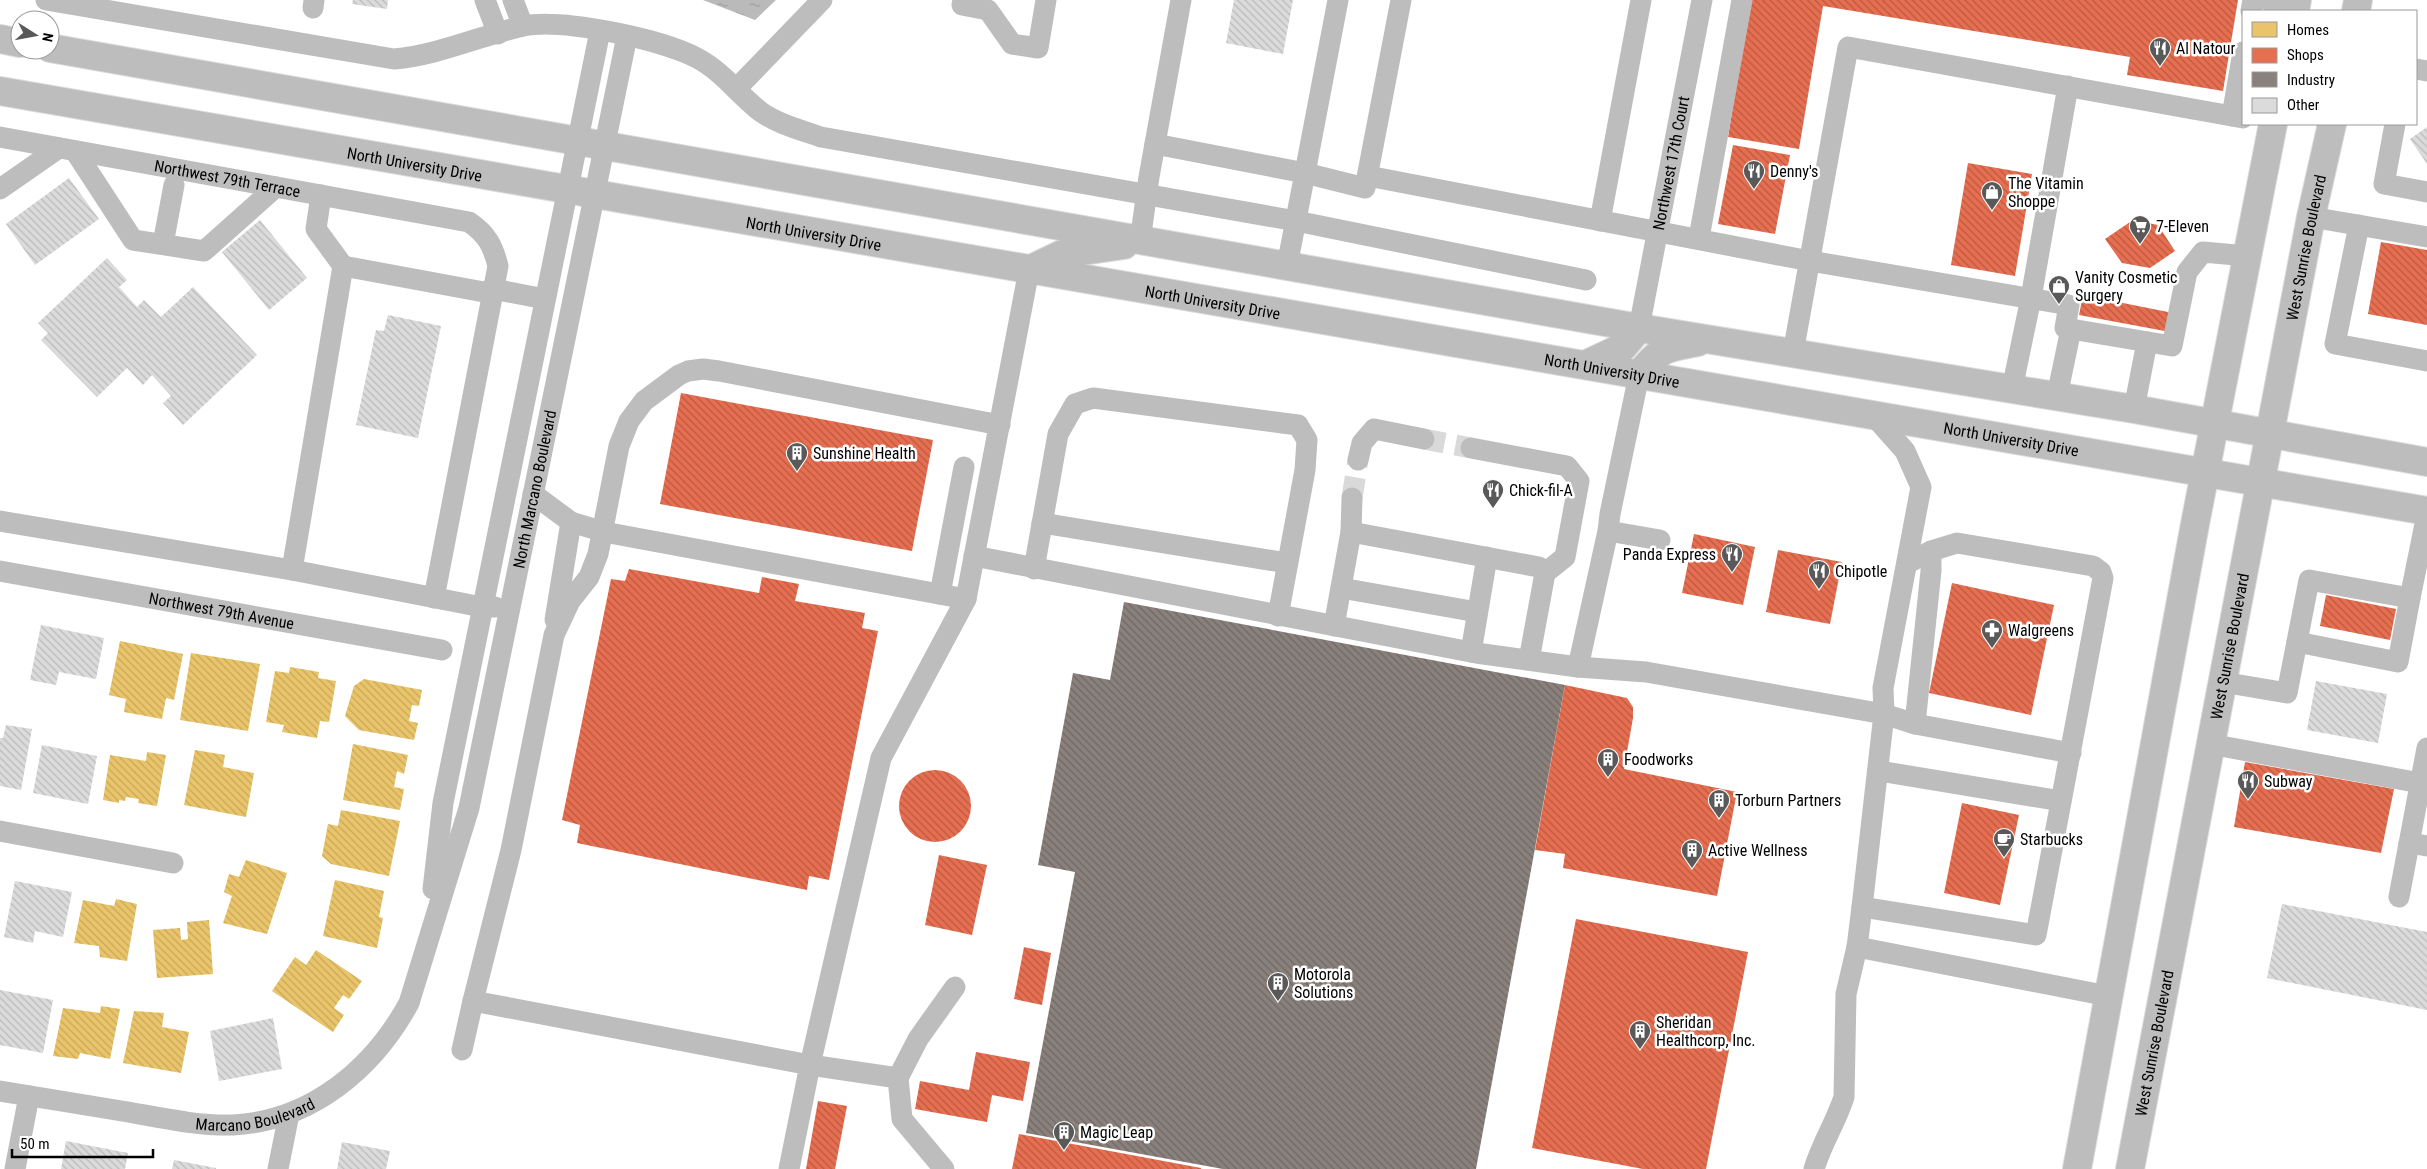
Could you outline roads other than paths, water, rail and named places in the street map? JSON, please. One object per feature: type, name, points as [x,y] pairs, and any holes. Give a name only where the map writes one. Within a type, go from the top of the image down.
[{"type":"main road","points":[[60,50],[1639,328],[2134,409],[2427,462]]},
{"type":"main road","name":"North University Drive","points":[[0,91],[567,192],[1587,364],[1639,375],[2427,512]]},
{"type":"main road","points":[[2077,1169],[2204,473],[2272,125]]},
{"type":"main road","name":"West Sunrise Boulevard","points":[[2130,1169],[2311,217],[2332,125]]},
{"type":"main road","points":[[1029,270],[1062,254],[1114,248],[1140,240]]},
{"type":"main road","points":[[1587,364],[1623,347],[1639,328]]},
{"type":"main road","points":[[1639,375],[1657,353],[1676,346],[1712,339]]},
{"type":"street","points":[[46,0],[394,59],[418,56],[523,26],[569,25],[666,45],[697,58],[762,112],[790,127],[821,136],[1296,221],[1586,280]]},
{"type":"street","points":[[485,0],[498,34]]},
{"type":"street","points":[[513,0],[523,26]]},
{"type":"street","points":[[736,89],[822,0]]},
{"type":"street","points":[[963,0],[962,5],[988,10],[1012,44],[1038,48],[1046,0]]},
{"type":"street","points":[[1140,240],[1181,0]]},
{"type":"street","points":[[1287,266],[1338,0]]},
{"type":"street","points":[[1155,144],[1305,172],[1365,188],[1401,0]]},
{"type":"street","points":[[1600,221],[1641,0]]},
{"type":"street","name":"Northwest 17th Court","points":[[1639,328],[1702,0]]},
{"type":"street","points":[[1699,238],[1742,0]]},
{"type":"street","points":[[2268,0],[2296,5]]},
{"type":"street","name":"North Marcano Boulevard","points":[[427,939],[443,803],[600,31]]},
{"type":"street","name":"North Marcano Boulevard","points":[[375,1054],[394,1030],[409,1003],[427,939],[469,808],[627,36]]},
{"type":"street","points":[[1793,353],[1848,47],[2237,117],[2242,63]]},
{"type":"street","points":[[2012,389],[2031,298],[2068,86]]},
{"type":"street","points":[[2395,125],[2384,184],[2427,192]]},
{"type":"street","name":"Northwest 79th Terrace","points":[[0,137],[469,222],[481,230],[493,246],[498,266],[434,598]]},
{"type":"street","points":[[0,189],[67,149],[133,240],[204,251],[276,187]]},
{"type":"street","points":[[1368,176],[1658,232],[1699,238],[1810,261],[2069,305],[2065,328],[2172,346],[2187,272],[2203,252],[2247,256]]},
{"type":"street","points":[[163,244],[174,185]]},
{"type":"street","points":[[320,195],[316,229],[343,266],[484,292],[494,289],[545,300]]},
{"type":"street","points":[[2311,217],[2427,237]]},
{"type":"street","points":[[2360,225],[2335,344],[2427,360]]},
{"type":"street","points":[[292,570],[343,266]]},
{"type":"street","points":[[789,1169],[810,1065],[881,758],[966,599],[1029,270]]},
{"type":"street","points":[[2057,396],[2071,329]]},
{"type":"street","points":[[2134,409],[2147,342]]},
{"type":"street","points":[[554,635],[570,601],[589,577],[604,532],[620,446],[629,421],[644,401],[661,387],[688,371],[703,369],[719,371],[1000,424]]},
{"type":"street","points":[[1578,667],[1608,531],[1639,375]]},
{"type":"street","points":[[1034,569],[1058,434],[1075,404],[1093,398],[1298,426],[1307,440],[1305,470],[1278,616]]},
{"type":"street","points":[[1814,1169],[1822,1143],[1839,1111],[1844,1097],[1846,994],[1857,947],[1879,771],[1884,714],[1883,688],[1921,487],[1905,451],[1874,416]]},
{"type":"street","points":[[1358,460],[1362,443],[1374,429],[1424,439]]},
{"type":"street","points":[[1470,448],[1567,466],[1579,481],[1565,558],[1545,573],[1530,660]]},
{"type":"street","points":[[940,594],[964,467]]},
{"type":"street","points":[[533,494],[570,522],[604,532],[966,599]]},
{"type":"street","points":[[1334,626],[1352,532],[1352,498]]},
{"type":"street","points":[[2297,642],[2398,662],[2427,512]]},
{"type":"street","points":[[0,520],[292,570],[482,606],[499,607],[511,603]]},
{"type":"street","points":[[462,1050],[511,850],[554,635],[556,602],[570,522]]},
{"type":"street","points":[[1042,523],[1287,563]]},
{"type":"street","points":[[1608,531],[1660,540]]},
{"type":"street","points":[[944,570],[979,532]]},
{"type":"street","points":[[1352,532],[1539,567],[1545,573]]},
{"type":"street","points":[[1862,908],[2036,936],[2103,578],[2101,572],[2093,566],[1957,543],[1931,551],[1908,563]]},
{"type":"street","points":[[1914,724],[1931,572],[1931,551]]},
{"type":"street","points":[[974,556],[1471,652],[1578,667],[1646,672],[1884,714],[1914,724],[2071,753]]},
{"type":"street","points":[[1471,652],[1487,557]]},
{"type":"street","name":"Northwest 79th Avenue","points":[[0,571],[442,650]]},
{"type":"street","points":[[2222,682],[2287,693],[2308,580],[2410,598]]},
{"type":"street","points":[[1341,588],[1477,612]]},
{"type":"street","points":[[2210,744],[2420,783]]},
{"type":"street","points":[[2399,897],[2418,844],[2420,783],[2427,748]]},
{"type":"street","points":[[1879,771],[2061,801]]},
{"type":"street","points":[[0,831],[172,863]]},
{"type":"street","points":[[1857,947],[2108,996]]},
{"type":"street","points":[[944,1169],[902,1119],[898,1078],[918,1039],[955,987]]},
{"type":"street","points":[[473,1001],[810,1065],[898,1078]]},
{"type":"street","name":"Marcano Boulevard","points":[[0,1091],[196,1124],[233,1125],[268,1121],[318,1101],[350,1078],[375,1054]]},
{"type":"street","points":[[15,1169],[30,1096]]},
{"type":"street","points":[[278,1169],[289,1114]]},
{"type":"water","points":[[703,0],[776,0],[755,20]]},
{"type":"tunnel","points":[[1424,439],[1471,448]]},
{"type":"tunnel","points":[[1352,498],[1358,460]]},
{"type":"place","name":"Al Natour","points":[[2160,67]]},
{"type":"place","name":"Denny's","points":[[1754,190]]},
{"type":"place","name":"The Vitamin Shoppe","points":[[1992,211]]},
{"type":"place","name":"7-Eleven","points":[[2140,245]]},
{"type":"place","name":"Vanity Cosmetic Surgery","points":[[2059,305]]},
{"type":"place","name":"Sunshine Health","points":[[797,472]]},
{"type":"place","name":"Chick-fil-A","points":[[1493,509]]},
{"type":"place","name":"Panda Express","points":[[1732,573]]},
{"type":"place","name":"Chipotle","points":[[1819,590]]},
{"type":"place","name":"Walgreens","points":[[1992,649]]},
{"type":"place","name":"Foodworks","points":[[1608,778]]},
{"type":"place","name":"Subway","points":[[2248,800]]},
{"type":"place","name":"Torburn Partners","points":[[1719,819]]},
{"type":"place","name":"Starbucks","points":[[2004,858]]},
{"type":"place","name":"Active Wellness","points":[[1692,869]]},
{"type":"place","name":"Motorola Solutions","points":[[1278,1002]]},
{"type":"place","name":"Sheridan Healthcorp, Inc.","points":[[1640,1050]]},
{"type":"place","name":"Magic Leap","points":[[1064,1151]]}]
